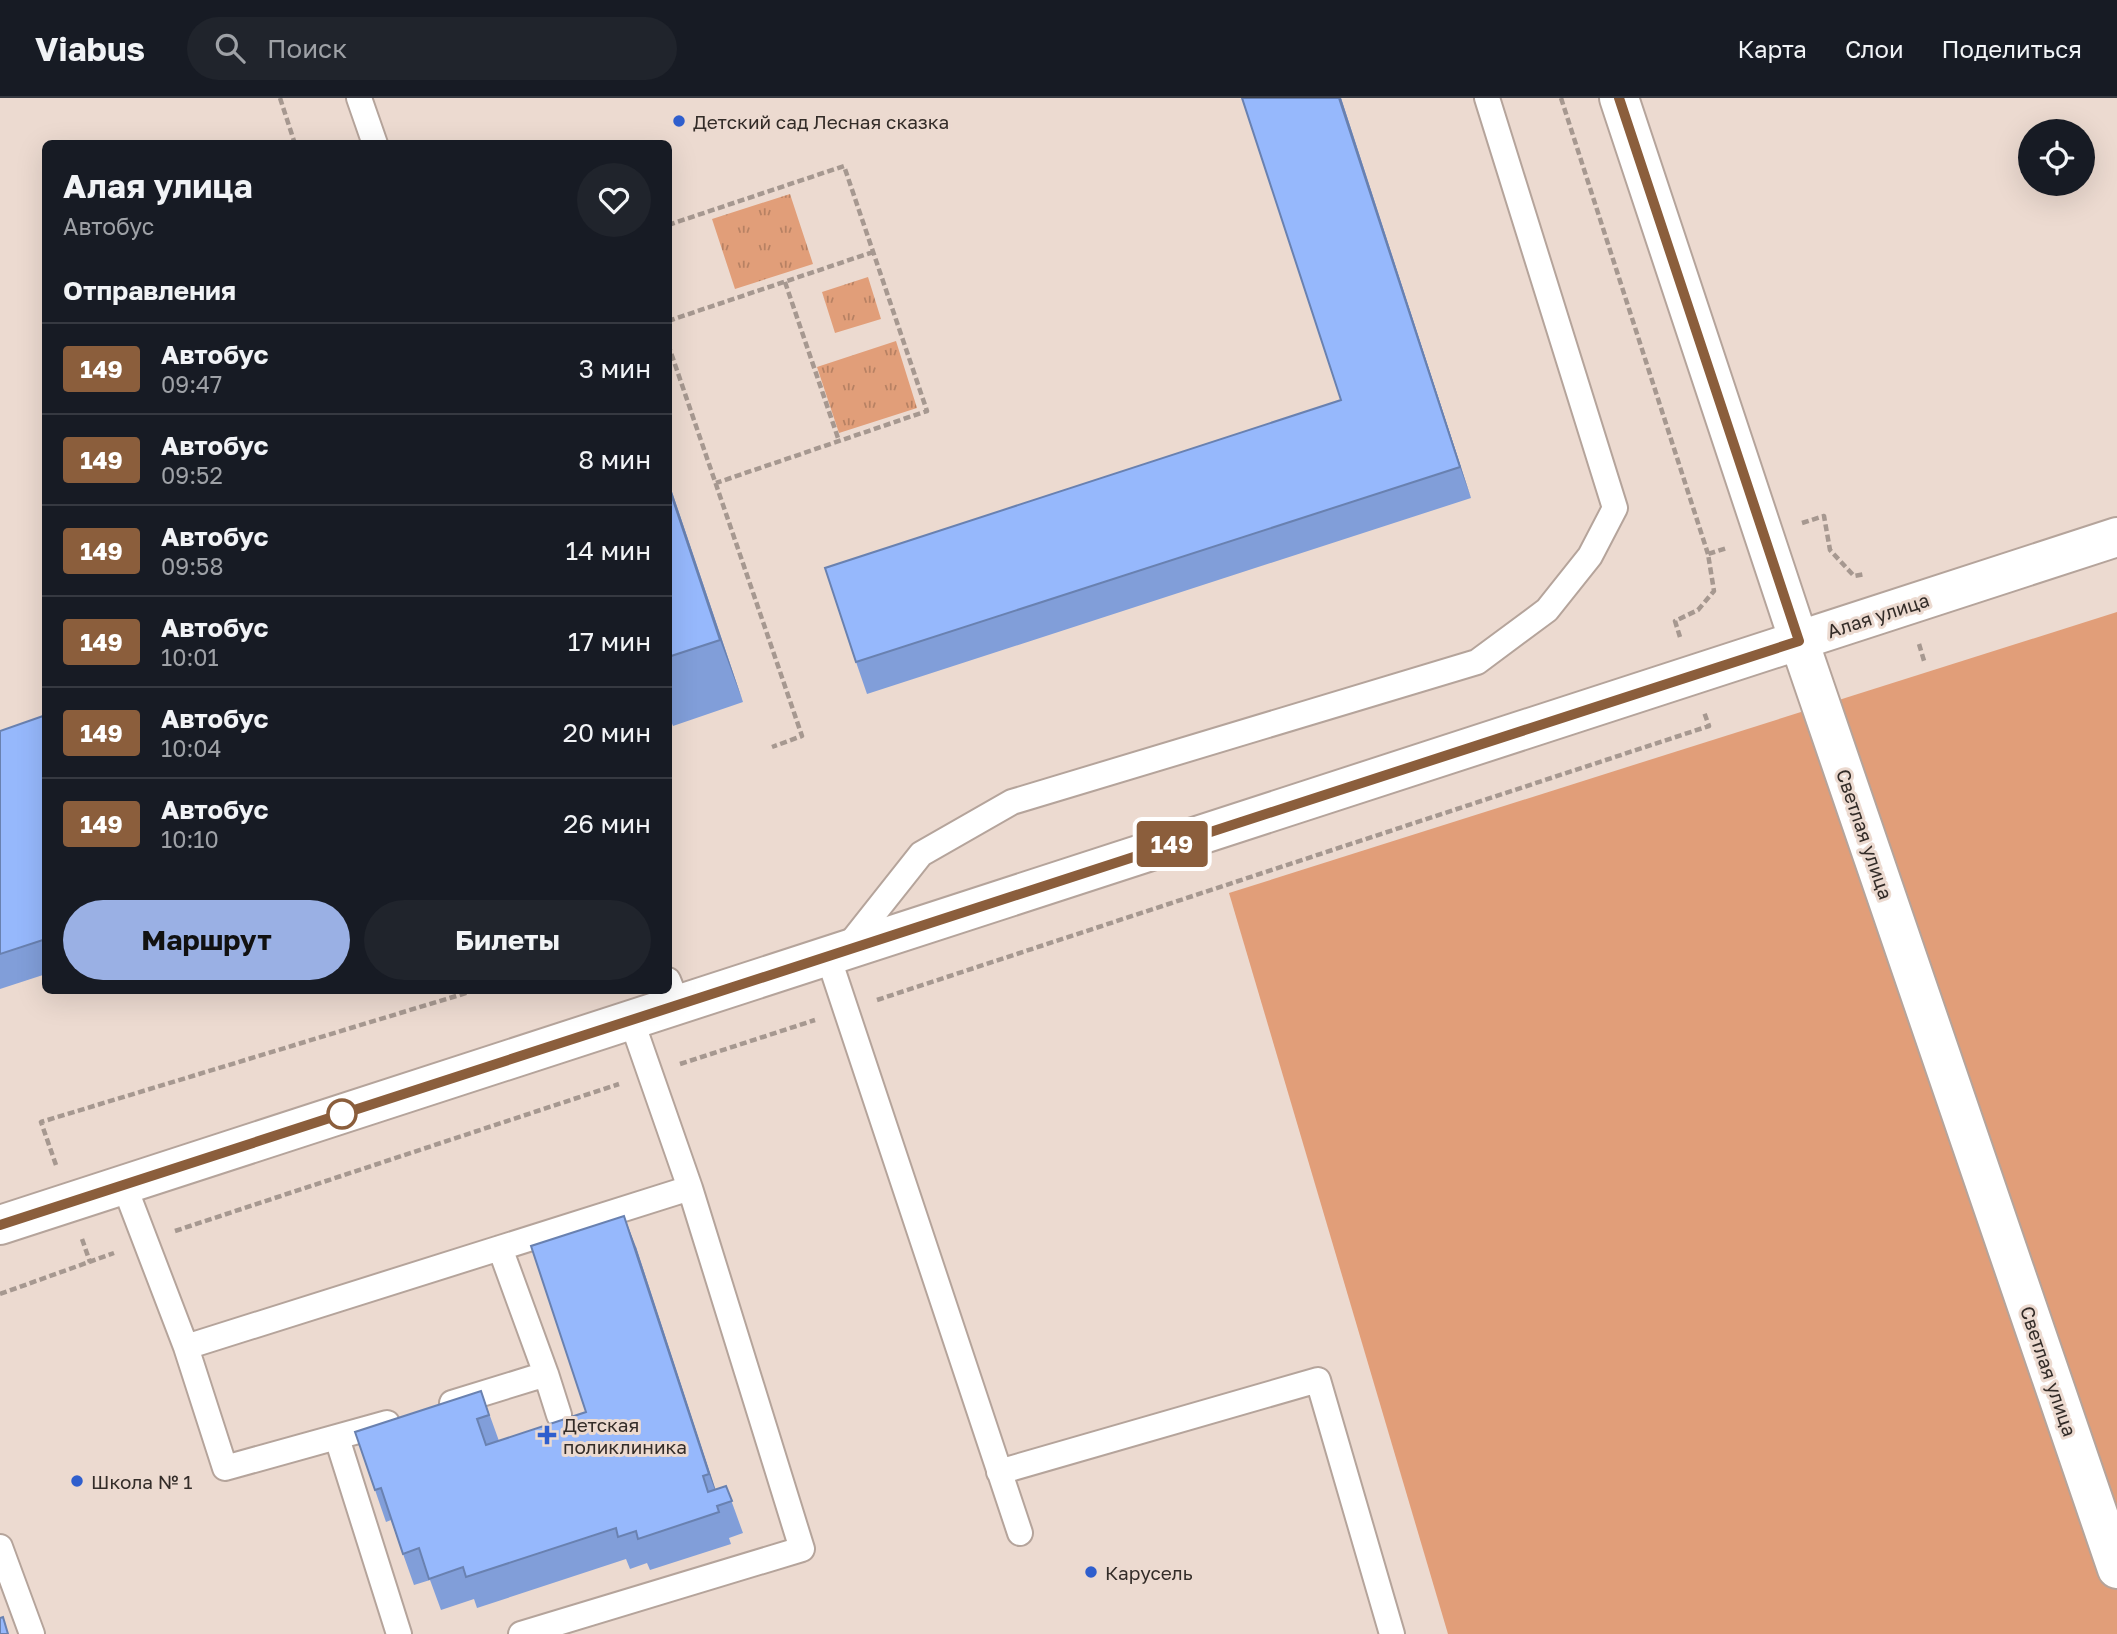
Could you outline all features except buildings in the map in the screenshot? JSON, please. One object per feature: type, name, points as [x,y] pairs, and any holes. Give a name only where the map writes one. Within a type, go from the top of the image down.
[{"type":"main road","name":"Светлая улица","points":[[1619,98],[1799,641],[2117,1569]]},
{"type":"main road","name":"Алая улица","points":[[673,992],[836,953],[2117,537]]},
{"type":"main road","name":"Алая улица","points":[[0,1225],[631,1019],[670,994]]},
{"type":"lane","points":[[359,98],[374,140]]},
{"type":"lane","points":[[1020,1533],[836,953],[921,853],[1012,802],[1477,662],[1547,610],[1590,556],[1615,508],[1487,98]]},
{"type":"lane","points":[[521,1634],[802,1549],[690,1188],[631,1019]]},
{"type":"lane","points":[[124,1185],[186,1347],[225,1468],[402,1418]]},
{"type":"lane","points":[[186,1347],[690,1188]]},
{"type":"lane","points":[[499,1248],[559,1415]]},
{"type":"lane","points":[[428,1410],[545,1374]]},
{"type":"lane","points":[[999,1472],[1318,1380],[1392,1634]]},
{"type":"lane","points":[[337,1438],[399,1634]]},
{"type":"lane","points":[[0,1547],[32,1634]]},
{"type":"path","points":[[280,98],[294,140]]},
{"type":"path","points":[[1562,98],[1708,554]]},
{"type":"path","points":[[672,224],[844,166],[928,411],[716,483]]},
{"type":"path","points":[[672,320],[873,252]]},
{"type":"path","points":[[785,282],[839,441]]},
{"type":"path","points":[[672,356],[802,736],[772,747]]},
{"type":"path","points":[[90,1262],[41,1122],[463,994]]},
{"type":"green space","points":[[790,194],[813,264],[735,289],[712,219]]},
{"type":"green space","points":[[868,277],[881,319],[835,333],[822,292]]},
{"type":"green space","points":[[896,341],[917,408],[839,433],[817,367]]},
{"type":"green space","points":[[2117,612],[2117,1634],[1448,1634],[1229,893]]},
{"type":"bus line","name":"149","points":[[0,1225],[1799,641],[1619,98]]},
{"type":"place","name":"Детский сад Лесная сказка","points":[[679,121]]},
{"type":"place","name":"Детская поликлиника","points":[[547,1435]]},
{"type":"place","name":"Школа № 1","points":[[77,1481]]},
{"type":"place","name":"Карусель","points":[[1091,1572]]}]
